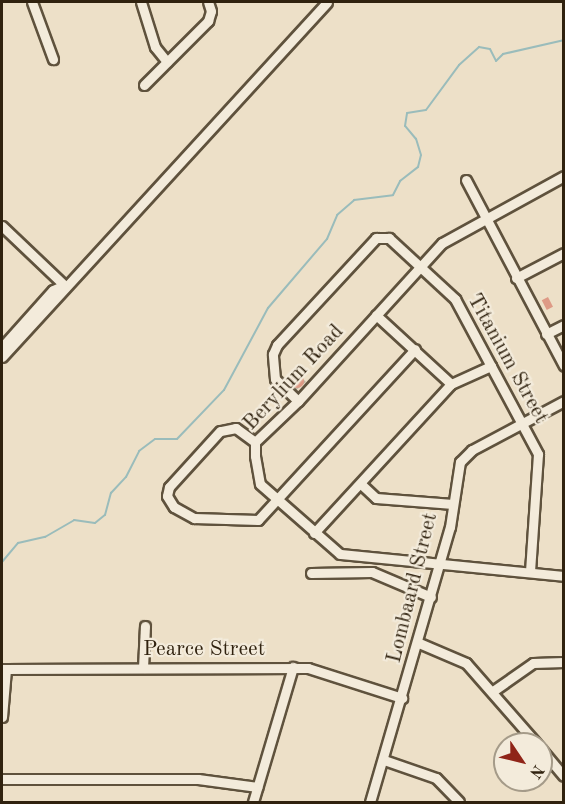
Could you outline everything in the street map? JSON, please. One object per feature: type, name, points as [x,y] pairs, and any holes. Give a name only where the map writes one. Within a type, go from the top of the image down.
[{"type":"street","points":[[32,2],[53,58]]},
{"type":"street","points":[[141,2],[155,47],[167,62]]},
{"type":"street","points":[[144,85],[208,21],[211,11],[208,2]]},
{"type":"street","points":[[2,357],[64,285],[327,2]]},
{"type":"street","name":"Berylium Road","points":[[340,554],[256,480],[255,442],[298,401],[442,243],[485,217],[564,176]]},
{"type":"street","points":[[466,180],[564,366]]},
{"type":"street","points":[[2,226],[64,285]]},
{"type":"street","name":"Titanium Street","points":[[298,401],[275,379],[273,354],[277,345],[376,238],[389,238],[455,298],[523,422],[539,460],[530,572]]},
{"type":"street","points":[[516,278],[564,253]]},
{"type":"street","points":[[2,347],[53,290],[64,285]]},
{"type":"street","points":[[376,315],[451,384]]},
{"type":"street","points":[[546,334],[564,325]]},
{"type":"street","points":[[255,442],[242,430],[227,427],[169,487],[169,500],[188,517],[252,523],[415,349]]},
{"type":"street","points":[[314,533],[362,485],[451,384],[491,366]]},
{"type":"street","name":"Lombaard Street","points":[[370,802],[419,644],[450,527],[462,459],[523,422],[564,401]]},
{"type":"street","points":[[362,485],[376,498],[453,504]]},
{"type":"street","points":[[340,570],[340,554],[564,576]]},
{"type":"street","points":[[311,573],[340,570],[372,572],[431,597]]},
{"type":"street","points":[[142,668],[145,626]]},
{"type":"street","points":[[419,644],[459,658],[493,691],[527,732]]},
{"type":"street","points":[[493,691],[533,663],[564,662]]},
{"type":"street","points":[[253,802],[293,667]]},
{"type":"street","name":"Pearce Street","points":[[4,669],[293,667],[320,671],[402,698]]},
{"type":"street","points":[[2,717],[4,669]]},
{"type":"street","points":[[384,760],[436,778],[459,802]]},
{"type":"street","points":[[553,763],[564,776]]},
{"type":"street","points":[[2,780],[198,778],[257,788]]},
{"type":"building","points":[[548,297],[553,307],[547,310],[542,300]]},
{"type":"building","points":[[294,374],[300,374],[304,381],[300,388],[294,388],[290,384],[290,378]]},
{"type":"waterway","points":[[2,562],[18,543],[45,537],[74,520],[95,523],[105,515],[111,493],[126,477],[139,451],[155,439],[177,439],[224,390],[268,308],[327,239],[337,215],[354,200],[393,195],[400,181],[418,167],[421,155],[416,139],[405,126],[407,113],[426,110],[459,65],[479,47],[490,49],[496,61],[503,54],[564,40]]}]
